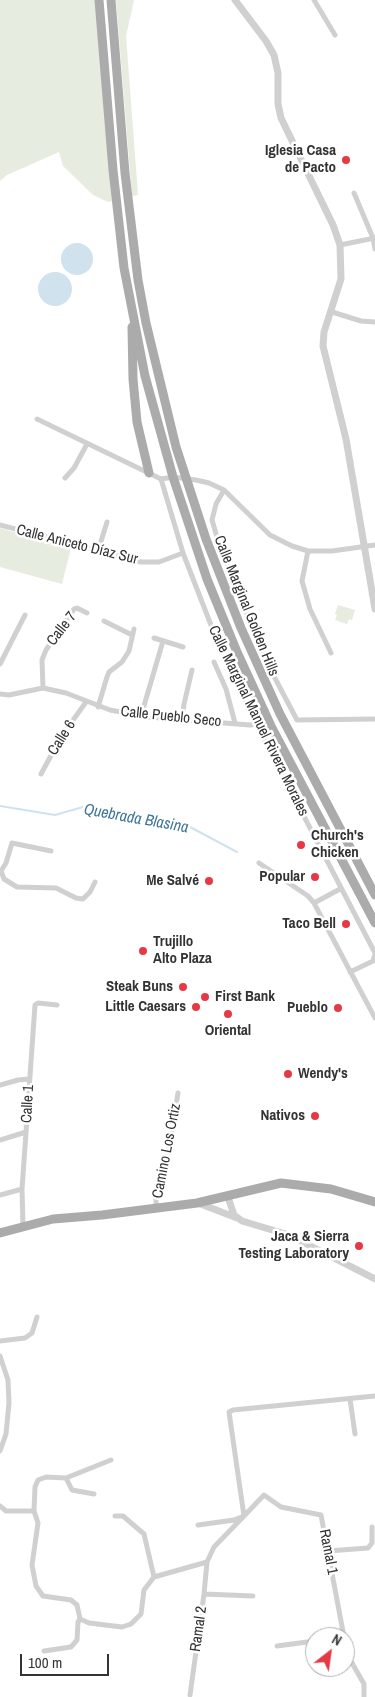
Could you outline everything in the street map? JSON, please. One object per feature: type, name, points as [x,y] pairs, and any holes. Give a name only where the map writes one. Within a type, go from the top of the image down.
[{"type":"main road","points":[[99,0],[113,170],[124,268],[145,376],[173,477],[207,579],[237,652],[271,726],[375,923]]},
{"type":"main road","points":[[111,0],[125,173],[138,280],[160,383],[176,446],[209,548],[241,628],[272,697],[375,895]]},
{"type":"main road","points":[[133,312],[133,379],[137,422],[149,474]]},
{"type":"main road","points":[[0,1233],[53,1219],[197,1203],[281,1183],[331,1189],[375,1202]]},
{"type":"street","points":[[235,0],[266,41],[274,55],[278,73],[278,104],[281,118],[333,225],[340,246],[341,279],[332,312],[324,332],[323,346],[346,439],[375,609]]},
{"type":"street","points":[[314,0],[335,35]]},
{"type":"street","points":[[354,193],[374,238],[375,249]]},
{"type":"street","points":[[340,246],[374,238]]},
{"type":"street","points":[[332,312],[361,321],[375,322]]},
{"type":"street","points":[[37,419],[161,479],[173,477],[209,483],[224,490],[270,535],[292,546],[308,551],[332,551],[375,545]]},
{"type":"street","points":[[64,478],[74,468],[87,444]]},
{"type":"street","name":"Calle Marginal Manuel Rivera Morales","points":[[161,479],[183,553],[216,638],[256,724],[375,954],[373,961],[350,972]]},
{"type":"street","name":"Calle Marginal Golden Hills","points":[[224,490],[216,504],[212,520],[219,544],[267,663],[297,720],[375,719]]},
{"type":"street","points":[[98,551],[107,522]]},
{"type":"street","name":"Calle Aniceto Díaz Sur","points":[[0,525],[141,562],[159,562],[183,553]]},
{"type":"street","points":[[308,551],[302,581],[310,609],[331,653]]},
{"type":"street","name":"Calle 7","points":[[43,688],[42,660],[46,650],[74,609],[77,608],[87,613]]},
{"type":"street","points":[[0,664],[25,615]]},
{"type":"street","points":[[98,707],[109,672],[122,662],[129,651],[133,632],[104,621]]},
{"type":"street","points":[[154,638],[183,647]]},
{"type":"street","points":[[142,716],[163,641]]},
{"type":"street","points":[[214,662],[226,689],[235,724]]},
{"type":"street","points":[[182,720],[192,670]]},
{"type":"street","name":"Calle Pueblo Seco","points":[[0,694],[9,695],[43,688],[66,694],[98,707],[142,716],[256,724]]},
{"type":"street","name":"Calle 6","points":[[41,774],[61,737],[86,702]]},
{"type":"street","points":[[51,851],[12,844],[6,863],[0,871],[4,879],[17,887],[56,888],[76,898],[83,899],[90,892],[95,882]]},
{"type":"street","points":[[259,863],[308,896],[314,903],[375,1018]]},
{"type":"street","points":[[314,903],[340,889]]},
{"type":"street","name":"Calle 1","points":[[22,1227],[22,1189],[35,1005],[38,1003],[57,1005]]},
{"type":"street","points":[[0,1085],[29,1079]]},
{"type":"street","name":"Camino Los Ortiz","points":[[156,1208],[156,1200],[178,1094]]},
{"type":"street","points":[[0,1140],[26,1132]]},
{"type":"street","points":[[0,1195],[22,1189]]},
{"type":"street","points":[[228,1196],[234,1215],[242,1220]]},
{"type":"street","points":[[197,1203],[289,1235],[375,1279]]},
{"type":"street","points":[[0,1341],[26,1338],[32,1333],[36,1317]]},
{"type":"street","points":[[0,1356],[8,1380],[9,1404],[6,1434],[0,1451]]},
{"type":"street","points":[[244,1516],[228,1412],[375,1396]]},
{"type":"street","points":[[350,1398],[355,1434]]},
{"type":"street","points":[[44,1651],[71,1647],[77,1640],[78,1622],[80,1619],[77,1605],[71,1600],[43,1596],[36,1586],[32,1565],[38,1523],[34,1512],[34,1487],[38,1480],[46,1477],[66,1478],[111,1460]]},
{"type":"street","points":[[66,1478],[72,1490],[94,1494]]},
{"type":"street","name":"Ramal 1","points":[[244,1516],[264,1495],[281,1507],[321,1516],[342,1627]]},
{"type":"street","points":[[0,1506],[6,1511],[34,1512]]},
{"type":"street","points":[[114,1516],[123,1516],[144,1534],[154,1577]]},
{"type":"street","points":[[198,1525],[234,1520],[244,1516]]},
{"type":"street","points":[[80,1619],[88,1623],[122,1627],[131,1624],[141,1614],[144,1590],[154,1577],[207,1562],[214,1547],[244,1516]]},
{"type":"street","points":[[328,1551],[368,1548],[372,1543],[372,1527]]},
{"type":"street","name":"Ramal 2","points":[[190,1695],[207,1562]]},
{"type":"street","points":[[204,1594],[253,1596]]},
{"type":"street","points":[[277,1646],[305,1642]]},
{"type":"street","points":[[355,1668],[364,1684],[364,1697]]},
{"type":"shaded area","points":[[0,0],[95,0],[112,201],[108,202],[93,195],[63,166],[59,152],[7,175],[0,181]]},
{"type":"shaded area","points":[[116,0],[134,0],[126,36],[138,195],[132,196]]},
{"type":"shaded area","points":[[0,528],[71,548],[62,584],[0,567]]},
{"type":"shaded area","points":[[338,605],[355,610],[352,620],[349,619],[347,624],[335,620]]},
{"type":"water","points":[[77,243],[83,244],[88,248],[92,253],[92,265],[88,270],[83,274],[77,275],[71,274],[66,270],[62,265],[61,259],[62,253],[66,248],[71,244]]},
{"type":"water","points":[[55,272],[67,277],[72,289],[67,301],[55,306],[43,301],[38,289],[43,277]]},
{"type":"waterway","name":"Quebrada Blasina","points":[[0,806],[55,815],[83,807],[190,827],[237,852]]},
{"type":"place","name":"Iglesia Casa de Pacto","points":[[346,160]]},
{"type":"place","name":"Church's Chicken","points":[[301,845]]},
{"type":"place","name":"Popular","points":[[315,877]]},
{"type":"place","name":"Me Salvé","points":[[209,881]]},
{"type":"place","name":"Taco Bell","points":[[346,924]]},
{"type":"place","name":"Trujillo Alto Plaza","points":[[143,951]]},
{"type":"place","name":"Steak Buns","points":[[183,987]]},
{"type":"place","name":"First Bank","points":[[205,997]]},
{"type":"place","name":"Little Caesars","points":[[196,1007]]},
{"type":"place","name":"Pueblo","points":[[338,1008]]},
{"type":"place","name":"Oriental","points":[[228,1014]]},
{"type":"place","name":"Wendy's","points":[[288,1074]]},
{"type":"place","name":"Nativos","points":[[315,1116]]},
{"type":"place","name":"Jaca & Sierra Testing Laboratory","points":[[359,1246]]}]
